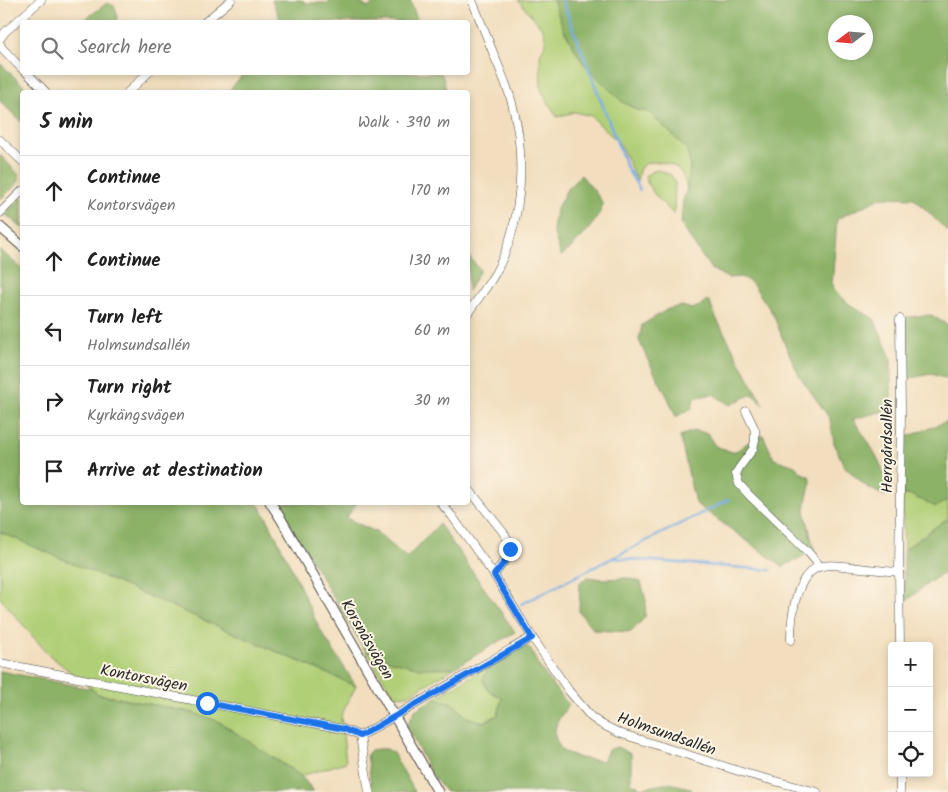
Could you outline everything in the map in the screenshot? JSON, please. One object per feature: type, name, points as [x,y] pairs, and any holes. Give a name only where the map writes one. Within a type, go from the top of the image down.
[{"type":"street","points":[[0,38],[41,0]]},
{"type":"street","points":[[207,20],[232,0]]},
{"type":"street","points":[[470,310],[498,267],[508,244],[516,213],[520,178],[519,139],[512,103],[472,0]]},
{"type":"street","points":[[0,44],[20,67]]},
{"type":"street","points":[[29,75],[44,90]]},
{"type":"street","points":[[130,90],[146,75]]},
{"type":"street","points":[[0,140],[20,159]]},
{"type":"street","points":[[0,213],[20,193]]},
{"type":"street","points":[[0,227],[20,244]]},
{"type":"street","name":"Herrgårdsallén","points":[[900,319],[900,642]]},
{"type":"street","points":[[746,411],[755,430],[755,440],[752,449],[736,474],[739,484],[820,566]]},
{"type":"street","points":[[470,491],[510,543],[510,553],[494,575]]},
{"type":"street","name":"Korsnäsvägen","points":[[272,505],[438,792]]},
{"type":"street","name":"Holmsundsallén","points":[[443,505],[494,575],[532,638],[569,691],[591,717],[620,733],[748,774],[817,792]]},
{"type":"street","points":[[790,640],[797,594],[803,580],[810,572],[820,566],[833,565],[899,572]]},
{"type":"street","points":[[370,792],[360,736],[532,638]]},
{"type":"street","name":"Kontorsvägen","points":[[0,663],[344,729],[360,736]]},
{"type":"street","points":[[900,777],[900,792]]},
{"type":"green space","points":[[272,0],[302,0],[306,3],[327,3],[330,0],[358,0],[368,8],[376,0],[410,0],[417,20],[280,20]]},
{"type":"green space","points":[[518,0],[553,0],[564,30],[583,63],[621,101],[637,110],[648,112],[688,151],[690,169],[687,189],[684,178],[679,170],[665,163],[654,162],[645,164],[639,171],[637,181],[620,144],[591,116],[574,112],[557,117],[541,90],[540,55],[546,42],[543,29]]},
{"type":"green space","points":[[553,0],[948,0],[948,232],[914,198],[883,197],[837,219],[832,287],[849,304],[874,319],[891,358],[891,409],[853,419],[881,465],[889,495],[883,495],[867,487],[844,466],[834,443],[830,419],[799,375],[773,314],[752,283],[741,277],[728,278],[711,269],[681,224],[683,200],[690,169],[688,151],[648,112],[637,110],[621,101],[583,63],[564,30]]},
{"type":"green space","points":[[107,3],[114,6],[117,16],[117,20],[85,20]]},
{"type":"green space","points":[[0,63],[28,90],[20,90],[20,121],[0,101]]},
{"type":"green space","points":[[242,75],[442,75],[446,90],[230,90]]},
{"type":"green space","points":[[0,155],[19,175],[19,181],[0,199]]},
{"type":"green space","points":[[658,170],[671,175],[675,182],[674,215],[657,197],[647,182],[645,176]]},
{"type":"green space","points":[[581,175],[601,201],[601,209],[593,224],[561,256],[553,230],[556,210],[567,189]]},
{"type":"green space","points":[[20,199],[20,226],[5,214]]},
{"type":"green space","points":[[0,250],[20,267],[20,505],[258,505],[267,518],[319,628],[356,686],[0,532]]},
{"type":"green space","points":[[470,258],[480,270],[470,288]]},
{"type":"green space","points":[[709,300],[714,314],[764,406],[752,394],[730,405],[713,394],[694,398],[692,408],[676,417],[639,340],[642,325],[668,309],[682,306],[692,309]]},
{"type":"green space","points":[[930,315],[948,325],[948,379],[931,374],[906,379],[903,368],[902,324],[907,317]]},
{"type":"green space","points":[[948,421],[948,499],[936,507],[911,495],[902,495],[904,438]]},
{"type":"green space","points":[[694,431],[707,433],[715,446],[732,452],[763,435],[774,459],[795,466],[802,473],[810,477],[811,482],[805,511],[814,550],[783,567],[695,503],[680,436]]},
{"type":"green space","points":[[902,495],[945,502],[948,500],[948,518],[904,550]]},
{"type":"green space","points":[[278,505],[314,505],[321,507],[326,505],[356,505],[346,518],[376,532],[407,558],[439,524],[515,632],[454,668],[420,668],[366,652]]},
{"type":"green space","points":[[948,518],[948,571],[919,590],[903,604],[904,550]]},
{"type":"green space","points":[[0,532],[356,686],[341,716],[346,762],[301,776],[218,721],[190,712],[98,694],[48,654],[0,598]]},
{"type":"green space","points":[[587,577],[602,579],[627,578],[641,582],[646,601],[645,617],[631,632],[594,630],[579,612],[580,583]]},
{"type":"green space","points":[[523,646],[530,648],[538,665],[569,705],[560,717],[555,730],[556,740],[562,751],[580,758],[603,761],[608,750],[617,747],[631,754],[631,783],[642,788],[669,783],[690,788],[692,792],[446,792],[431,774],[407,726],[415,710],[435,698],[452,703],[467,717],[484,722],[498,715],[502,698],[488,690],[483,681],[488,666]]},
{"type":"green space","points":[[366,652],[392,661],[454,668],[408,695],[395,696]]},
{"type":"green space","points":[[488,666],[488,690],[502,698],[499,715],[484,722],[467,717],[452,703],[435,698]]},
{"type":"green space","points":[[0,671],[92,689],[98,694],[190,712],[218,721],[301,776],[313,792],[0,792]]},
{"type":"green space","points":[[387,749],[393,753],[415,792],[372,792],[367,754],[371,750]]},
{"type":"waterway","points":[[562,0],[627,168],[640,190]]},
{"type":"waterway","points":[[521,604],[728,500]]},
{"type":"waterway","points":[[613,558],[771,570]]},
{"type":"route","points":[[207,703],[344,729],[360,736],[532,638],[494,575],[507,558],[510,549]]}]
